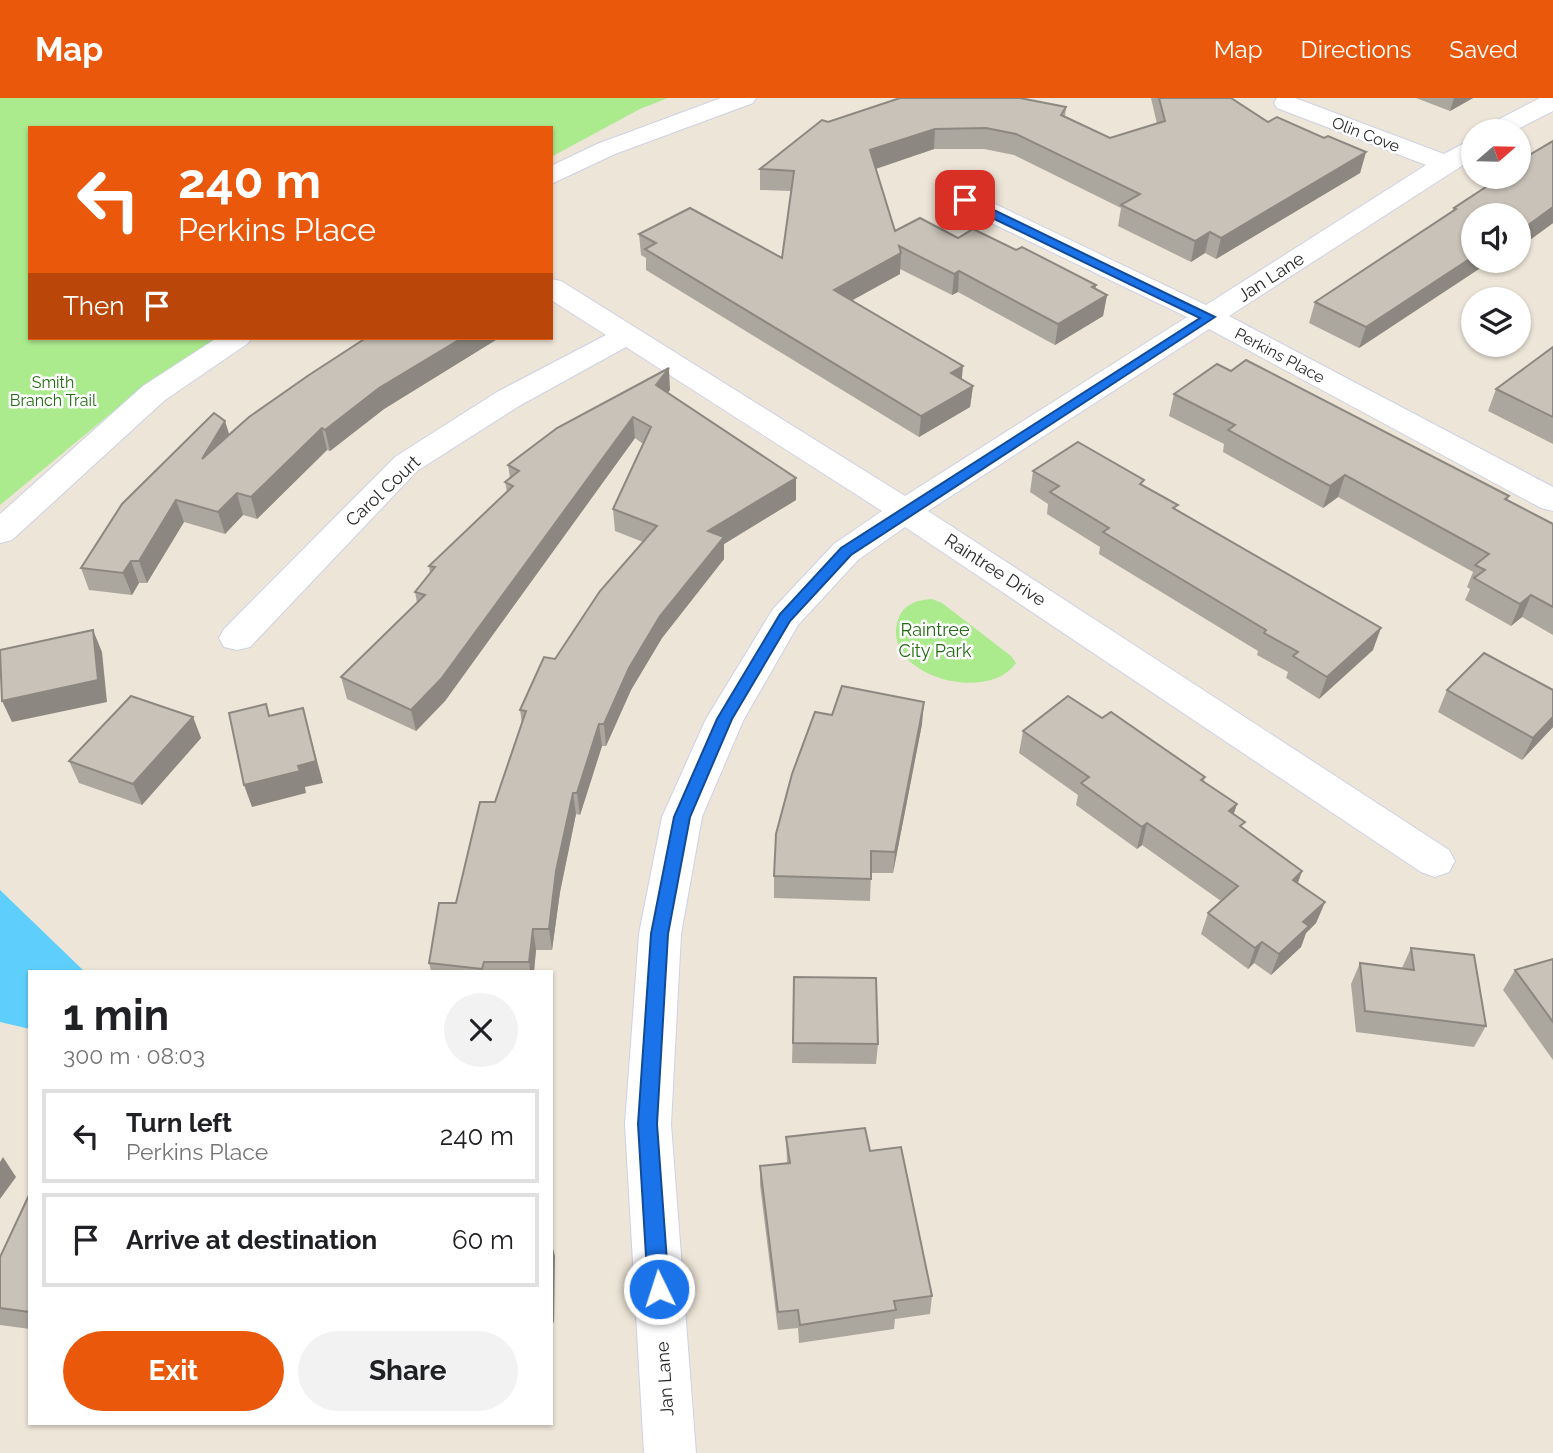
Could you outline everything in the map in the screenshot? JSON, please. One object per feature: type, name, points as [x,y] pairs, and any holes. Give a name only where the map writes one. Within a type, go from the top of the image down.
[{"type":"street","points":[[553,175],[606,149],[744,98]]},
{"type":"street","points":[[1520,119],[1553,102]]},
{"type":"street","name":"Olin Cove","points":[[1286,103],[1460,155]]},
{"type":"street","name":"Jan Lane","points":[[670,1453],[648,1124],[660,934],[682,817],[725,719],[785,617],[846,552],[905,511],[1460,155]]},
{"type":"street","name":"Perkins Place","points":[[965,200],[1209,317],[1553,500]]},
{"type":"street","name":"Raintree Drive","points":[[553,288],[905,511],[1435,861]]},
{"type":"street","name":"Carol Court","points":[[237,638],[406,464],[508,399],[626,335]]},
{"type":"street","points":[[0,532],[154,393],[234,340]]},
{"type":"green space","name":"Smith Branch Trail","points":[[0,98],[668,98],[640,109],[553,156],[553,126],[28,126],[28,340],[220,340],[115,410],[0,505]]},
{"type":"green space","name":"Raintree City Park","points":[[932,599],[942,603],[1011,656],[1016,663],[1002,675],[983,682],[940,678],[920,669],[905,656],[897,639],[898,620],[903,610],[911,604]]},
{"type":"water","points":[[0,890],[83,970],[28,970],[28,1029],[0,1022]]},
{"type":"building","points":[[900,98],[1020,98],[1066,107],[1061,115],[1110,138],[1165,121],[1159,98],[1231,98],[1268,122],[1277,117],[1324,138],[1328,136],[1366,152],[1221,238],[1210,232],[1195,241],[1121,205],[1140,194],[1016,134],[986,128],[935,129],[870,150],[895,231],[920,218],[958,238],[973,229],[1016,250],[1022,247],[1096,285],[1092,287],[1107,295],[1058,324],[959,271],[954,274],[899,246],[901,253],[834,290],[963,366],[951,373],[973,386],[921,416],[645,249],[656,243],[639,234],[690,208],[782,258],[794,171],[760,169],[822,120],[828,122]]},
{"type":"building","points":[[1553,141],[1553,207],[1531,223],[1531,203],[1462,203],[1483,189],[1531,189],[1531,154]]},
{"type":"building","points":[[1461,203],[1461,265],[1366,327],[1315,302],[1456,209],[1454,208]]},
{"type":"building","points":[[363,340],[459,340],[379,388],[325,430],[322,428],[251,497],[237,493],[218,512],[176,500],[139,561],[131,561],[123,573],[81,568],[122,504],[214,413],[225,421],[202,459],[249,417]]},
{"type":"building","points":[[1553,347],[1553,417],[1496,389]]},
{"type":"building","points":[[1246,360],[1509,496],[1505,499],[1553,524],[1553,607],[1531,595],[1520,604],[1474,578],[1485,570],[1475,565],[1489,554],[1345,475],[1330,486],[1228,430],[1235,425],[1174,394],[1217,364],[1231,371]]},
{"type":"building","points":[[669,368],[656,385],[796,478],[708,531],[724,537],[660,616],[629,668],[604,724],[599,724],[577,793],[573,793],[556,871],[549,929],[533,929],[529,962],[484,962],[482,969],[429,963],[439,903],[456,903],[480,802],[495,802],[526,711],[520,710],[544,657],[555,659],[600,591],[657,526],[613,509],[651,427],[633,417],[441,679],[411,710],[341,677],[425,595],[415,592],[435,567],[429,566],[513,486],[505,482],[519,471],[508,465],[557,428]]},
{"type":"building","points":[[1078,442],[1144,480],[1140,484],[1178,505],[1173,508],[1381,628],[1327,677],[1293,656],[1298,652],[1264,633],[1266,630],[1103,532],[1109,528],[1050,492],[1059,486],[1033,471]]},
{"type":"building","points":[[93,630],[98,680],[2,701],[0,650]]},
{"type":"building","points":[[1484,653],[1553,690],[1553,717],[1533,738],[1447,690]]},
{"type":"building","points":[[842,686],[924,702],[895,852],[871,851],[871,879],[774,876],[776,834],[792,774],[815,712],[832,715]]},
{"type":"building","points":[[131,696],[193,717],[133,784],[69,761]]},
{"type":"building","points":[[1068,696],[1102,718],[1111,712],[1205,777],[1201,780],[1237,804],[1229,811],[1245,822],[1240,826],[1302,871],[1293,880],[1325,902],[1303,922],[1309,926],[1279,954],[1262,942],[1255,948],[1208,913],[1238,886],[1147,823],[1142,827],[1081,783],[1089,777],[1023,731]]},
{"type":"building","points":[[266,704],[269,716],[303,708],[316,761],[298,766],[300,771],[244,785],[229,713]]},
{"type":"building","points":[[1411,948],[1474,955],[1486,1026],[1365,1011],[1360,963],[1414,970]]},
{"type":"building","points":[[1553,959],[1553,1022],[1515,970]]},
{"type":"building","points":[[794,977],[876,978],[878,1044],[793,1043]]},
{"type":"building","points":[[865,1128],[870,1151],[901,1147],[932,1296],[894,1301],[896,1310],[800,1325],[798,1310],[778,1312],[760,1166],[790,1163],[786,1137]]},
{"type":"building","points":[[28,1197],[28,1312],[0,1308],[0,1257]]},
{"type":"route","points":[[659,1289],[648,1124],[660,934],[682,817],[725,719],[785,617],[846,552],[905,511],[1209,317],[965,200]]}]
